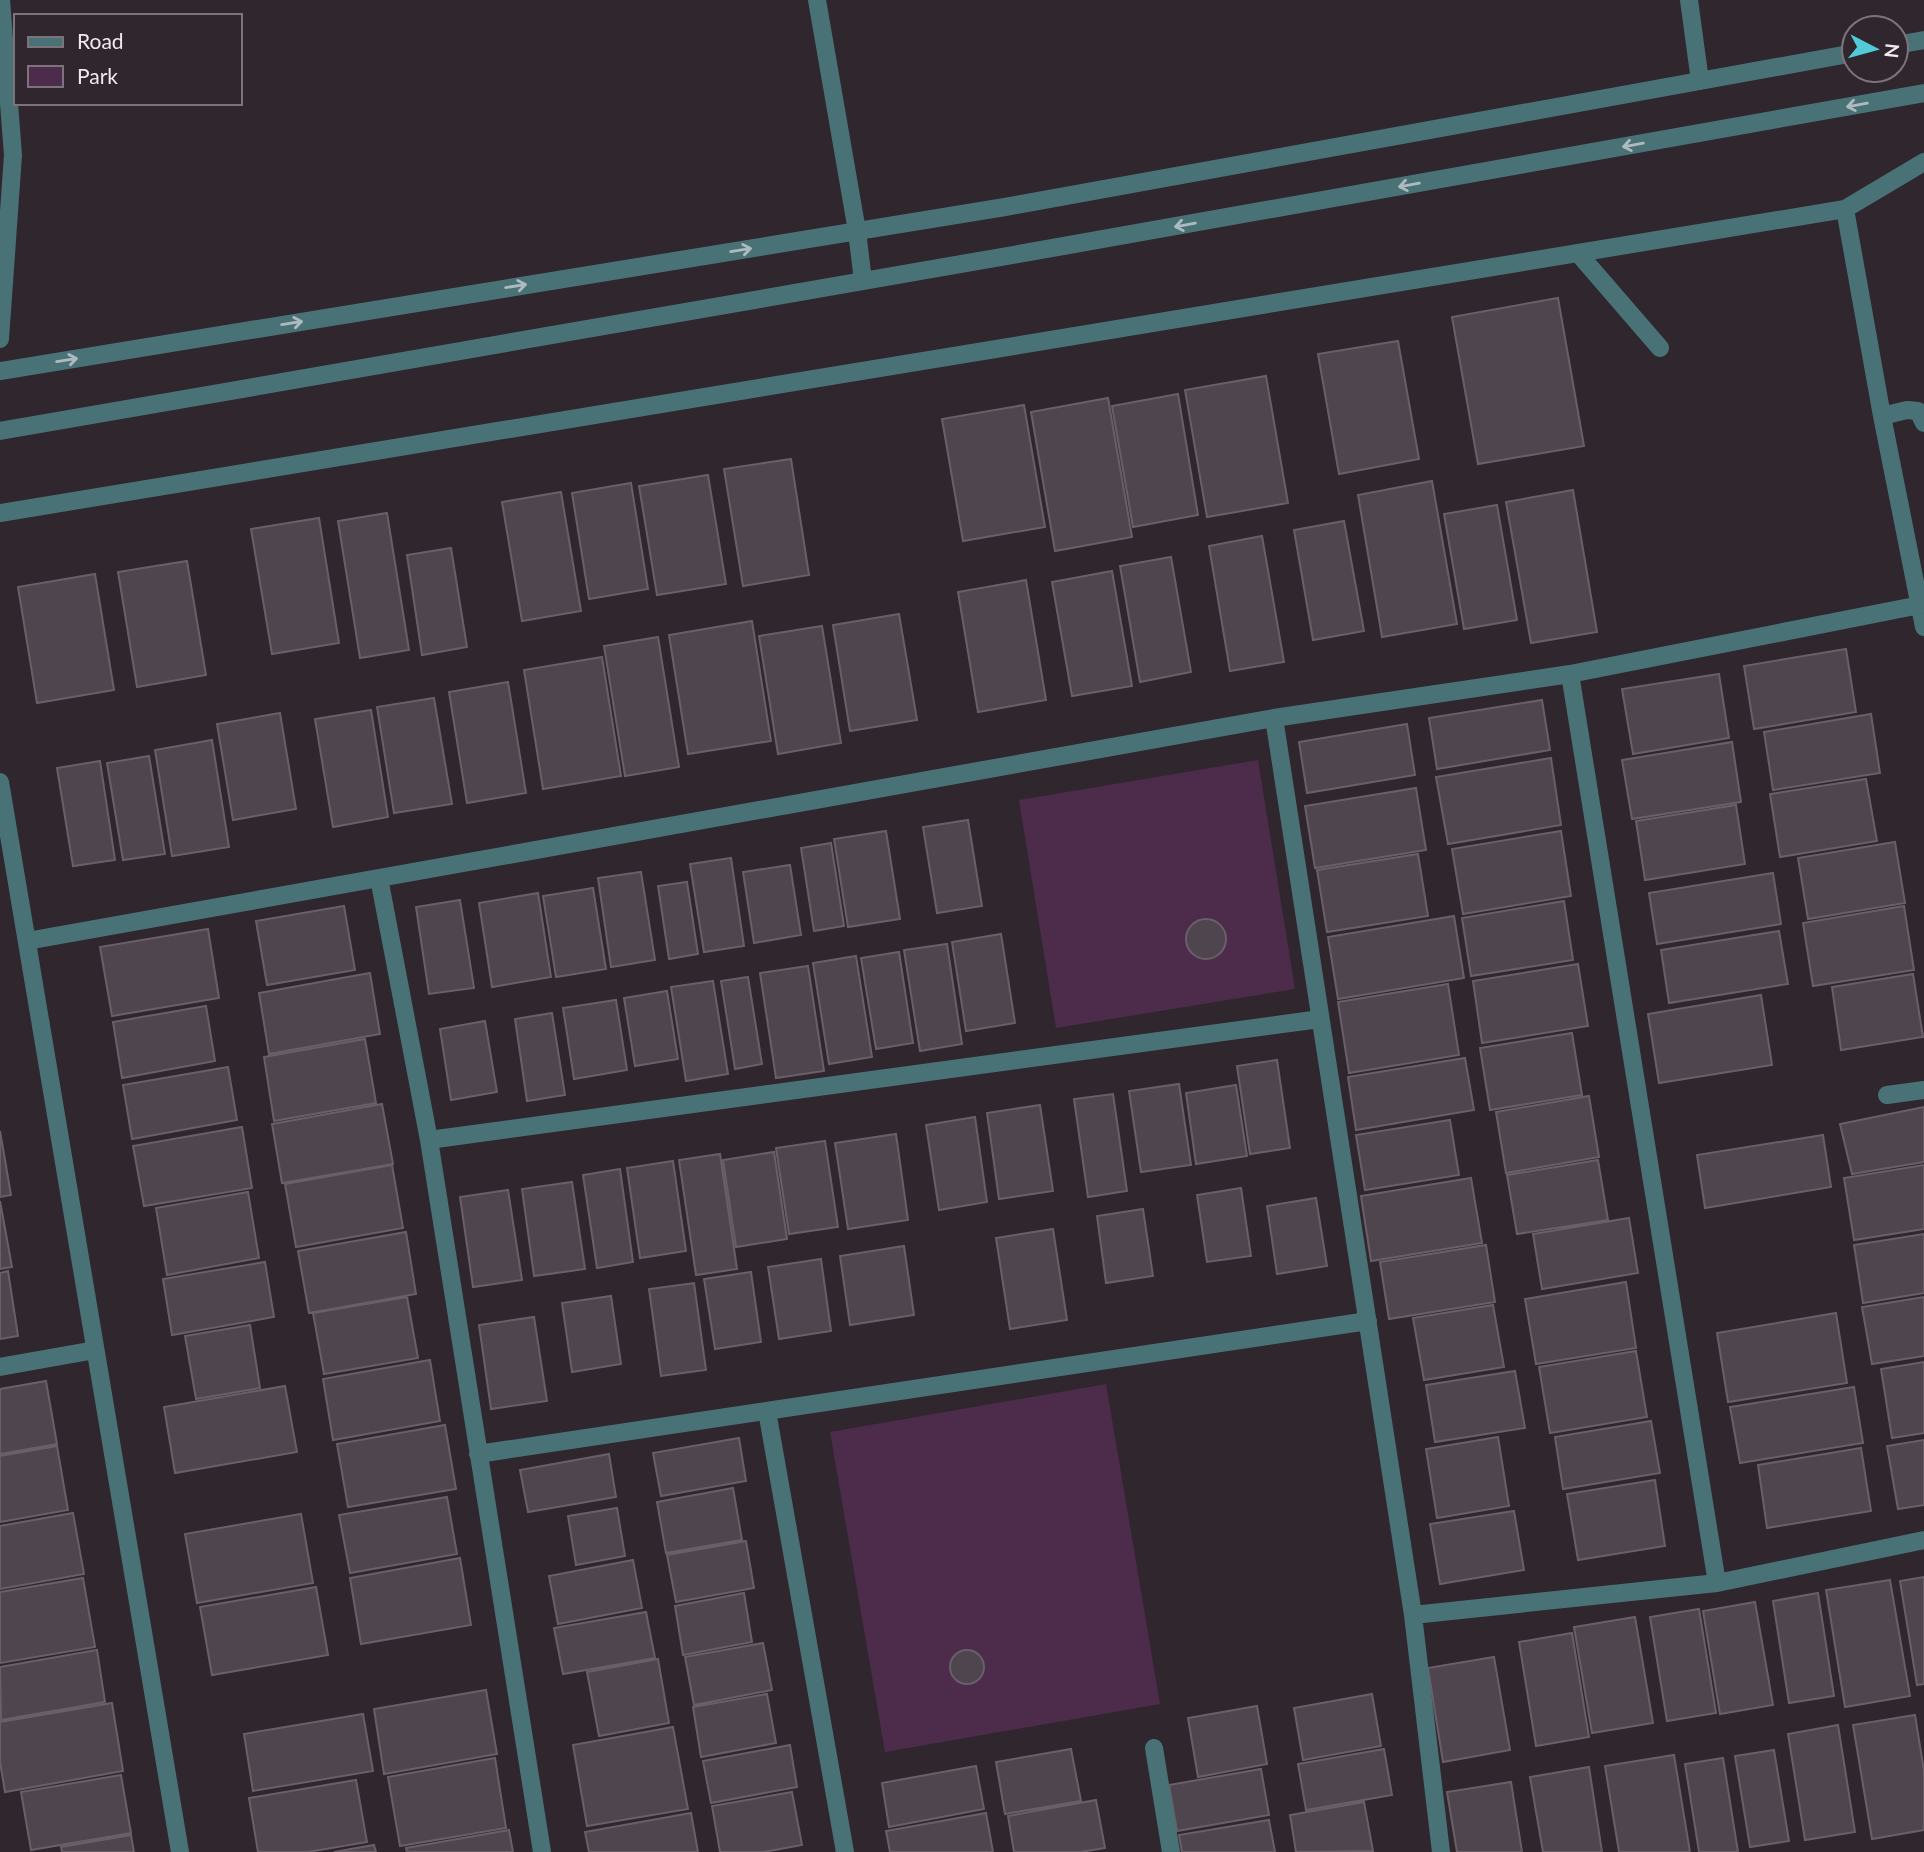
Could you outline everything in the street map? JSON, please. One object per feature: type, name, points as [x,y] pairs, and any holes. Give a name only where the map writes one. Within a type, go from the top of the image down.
[{"type":"street","points":[[0,339],[13,155],[1,0]]},
{"type":"street","points":[[817,0],[857,231],[863,281]]},
{"type":"street","points":[[1689,0],[1700,81]]},
{"type":"street","points":[[0,371],[1005,206],[1840,56]]},
{"type":"street","points":[[0,417],[0,431],[1924,93]]},
{"type":"street","points":[[0,513],[1845,209],[1924,162]]},
{"type":"street","points":[[1845,209],[1924,627]]},
{"type":"street","points":[[1578,253],[1660,348]]},
{"type":"street","points":[[1882,416],[1908,410],[1918,411],[1924,423]]},
{"type":"street","points":[[27,941],[1274,718],[1570,674],[1920,605]]},
{"type":"street","points":[[1570,674],[1717,1583]]},
{"type":"street","points":[[1274,718],[1413,1615],[1441,1852]]},
{"type":"street","points":[[0,782],[180,1852]]},
{"type":"street","points":[[379,878],[429,1140],[542,1852]]},
{"type":"street","points":[[429,1140],[1320,1019]]},
{"type":"street","points":[[1887,1095],[1924,1090]]},
{"type":"street","points":[[478,1454],[1368,1321]]},
{"type":"street","points":[[0,1367],[95,1350]]},
{"type":"street","points":[[767,1410],[845,1852]]},
{"type":"street","points":[[1413,1615],[1717,1583],[1924,1540]]},
{"type":"street","points":[[1154,1748],[1171,1852]]},
{"type":"green space","points":[[1258,760],[1295,989],[1056,1028],[1019,800]]},
{"type":"green space","points":[[1106,1384],[1160,1704],[885,1752],[830,1432]]},
{"type":"building","points":[[1558,298],[1584,446],[1478,464],[1452,317]]},
{"type":"building","points":[[1398,341],[1419,459],[1339,474],[1318,354]]},
{"type":"building","points":[[1266,376],[1288,503],[1207,517],[1185,390]]},
{"type":"building","points":[[1178,394],[1198,515],[1133,527],[1112,406]]},
{"type":"building","points":[[1108,398],[1132,537],[1055,551],[1031,412]]},
{"type":"building","points":[[1024,405],[1045,527],[963,541],[942,419]]},
{"type":"building","points":[[791,459],[809,575],[743,586],[724,469]]},
{"type":"building","points":[[708,475],[726,584],[657,595],[639,486]]},
{"type":"building","points":[[1432,481],[1457,624],[1382,637],[1358,495]]},
{"type":"building","points":[[631,483],[648,589],[589,599],[572,493]]},
{"type":"building","points":[[1573,490],[1597,632],[1531,643],[1506,502]]},
{"type":"building","points":[[561,492],[581,611],[522,621],[502,502]]},
{"type":"building","points":[[1497,505],[1517,620],[1464,629],[1444,514]]},
{"type":"building","points":[[387,513],[409,650],[360,658],[338,521]]},
{"type":"building","points":[[319,518],[339,643],[272,654],[251,529]]},
{"type":"building","points":[[1344,521],[1364,631],[1313,640],[1294,530]]},
{"type":"building","points":[[1262,536],[1284,662],[1230,671],[1209,546]]},
{"type":"building","points":[[451,548],[467,647],[422,655],[407,555]]},
{"type":"building","points":[[1171,557],[1191,672],[1140,682],[1120,566]]},
{"type":"building","points":[[187,561],[206,675],[137,687],[118,572]]},
{"type":"building","points":[[1112,571],[1132,686],[1072,696],[1052,582]]},
{"type":"building","points":[[95,574],[114,690],[37,703],[18,587]]},
{"type":"building","points":[[1026,580],[1046,700],[978,712],[958,592]]},
{"type":"building","points":[[899,614],[917,720],[850,731],[833,625]]},
{"type":"building","points":[[752,621],[771,741],[688,754],[669,635]]},
{"type":"building","points":[[822,626],[841,743],[778,754],[759,636]]},
{"type":"building","points":[[658,637],[679,767],[625,776],[604,646]]},
{"type":"building","points":[[1846,649],[1856,712],[1754,729],[1744,666]]},
{"type":"building","points":[[602,657],[621,776],[543,789],[524,670]]},
{"type":"building","points":[[1719,674],[1729,738],[1633,754],[1622,689]]},
{"type":"building","points":[[508,682],[526,793],[467,803],[449,692]]},
{"type":"building","points":[[434,698],[452,804],[394,813],[377,707]]},
{"type":"building","points":[[1542,700],[1550,750],[1437,769],[1429,718]]},
{"type":"building","points":[[371,710],[388,817],[333,827],[315,719]]},
{"type":"building","points":[[280,713],[296,809],[233,820],[217,724]]},
{"type":"building","points":[[1871,714],[1880,773],[1773,790],[1764,732]]},
{"type":"building","points":[[1407,724],[1415,775],[1307,793],[1299,742]]},
{"type":"building","points":[[212,740],[229,847],[172,856],[155,750]]},
{"type":"building","points":[[1732,742],[1741,802],[1632,819],[1622,760]]},
{"type":"building","points":[[149,756],[165,854],[123,860],[107,763]]},
{"type":"building","points":[[1551,758],[1561,825],[1448,844],[1436,777]]},
{"type":"building","points":[[100,761],[115,860],[73,866],[57,768]]},
{"type":"building","points":[[1866,779],[1877,841],[1780,857],[1770,794]]},
{"type":"building","points":[[1416,788],[1426,850],[1315,868],[1305,806]]},
{"type":"building","points":[[1736,805],[1745,864],[1645,880],[1636,821]]},
{"type":"building","points":[[968,820],[982,906],[937,913],[923,827]]},
{"type":"building","points":[[886,831],[900,919],[848,927],[834,839]]},
{"type":"building","points":[[1561,831],[1571,896],[1463,914],[1452,849]]},
{"type":"building","points":[[1895,842],[1905,903],[1808,919],[1798,858]]},
{"type":"building","points":[[831,843],[844,926],[814,931],[801,848]]},
{"type":"building","points":[[1418,854],[1428,916],[1327,932],[1317,870]]},
{"type":"building","points":[[731,858],[744,946],[704,952],[690,864]]},
{"type":"building","points":[[790,865],[801,935],[754,943],[743,872]]},
{"type":"building","points":[[641,872],[655,960],[611,967],[598,878]]},
{"type":"building","points":[[1773,873],[1781,924],[1657,944],[1649,893]]},
{"type":"building","points":[[687,882],[698,954],[669,959],[658,886]]},
{"type":"building","points":[[593,888],[606,969],[556,977],[543,896]]},
{"type":"building","points":[[538,893],[551,977],[492,987],[479,903]]},
{"type":"building","points":[[460,900],[474,988],[429,994],[416,907]]},
{"type":"building","points":[[1564,901],[1573,960],[1471,976],[1462,918]]},
{"type":"building","points":[[344,906],[355,970],[267,985],[256,921]]},
{"type":"building","points":[[1904,906],[1914,970],[1813,986],[1803,923]]},
{"type":"building","points":[[1454,916],[1464,978],[1338,999],[1328,937]]},
{"type":"building","points":[[1206,919],[1214,920],[1220,925],[1225,931],[1225,947],[1220,953],[1214,958],[1206,959],[1198,958],[1192,953],[1187,947],[1186,939],[1187,931],[1192,925],[1198,920]]},
{"type":"building","points":[[208,929],[219,998],[112,1016],[100,947]]},
{"type":"building","points":[[1779,931],[1788,984],[1669,1003],[1661,950]]},
{"type":"building","points":[[1001,934],[1015,1023],[966,1031],[952,942]]},
{"type":"building","points":[[947,944],[962,1044],[920,1051],[904,950]]},
{"type":"building","points":[[899,952],[913,1043],[876,1049],[861,958]]},
{"type":"building","points":[[856,956],[872,1057],[829,1064],[813,963]]},
{"type":"building","points":[[1578,964],[1588,1026],[1482,1043],[1473,981]]},
{"type":"building","points":[[808,966],[824,1071],[776,1078],[760,973]]},
{"type":"building","points":[[370,973],[380,1034],[269,1054],[259,993]]},
{"type":"building","points":[[1913,974],[1923,1037],[1841,1050],[1832,987]]},
{"type":"building","points":[[748,977],[762,1064],[735,1069],[721,981]]},
{"type":"building","points":[[713,981],[728,1074],[686,1081],[671,987]]},
{"type":"building","points":[[1448,984],[1459,1055],[1349,1073],[1338,1002]]},
{"type":"building","points":[[667,991],[678,1059],[635,1066],[624,998]]},
{"type":"building","points":[[1761,995],[1772,1065],[1659,1083],[1648,1014]]},
{"type":"building","points":[[616,1000],[627,1070],[574,1079],[563,1008]]},
{"type":"building","points":[[206,1006],[215,1061],[122,1078],[113,1022]]},
{"type":"building","points":[[552,1013],[565,1095],[527,1101],[515,1019]]},
{"type":"building","points":[[485,1021],[497,1092],[451,1100],[440,1029]]},
{"type":"building","points":[[1572,1033],[1582,1095],[1490,1110],[1480,1048]]},
{"type":"building","points":[[365,1039],[376,1103],[274,1121],[264,1057]]},
{"type":"building","points":[[1465,1058],[1474,1110],[1356,1130],[1348,1077]]},
{"type":"building","points":[[1277,1060],[1290,1148],[1250,1154],[1237,1066]]},
{"type":"building","points":[[228,1067],[237,1120],[132,1139],[123,1085]]},
{"type":"building","points":[[1179,1084],[1191,1165],[1141,1172],[1129,1091]]},
{"type":"building","points":[[1236,1085],[1247,1156],[1196,1164],[1186,1093]]},
{"type":"building","points":[[1113,1094],[1127,1191],[1088,1197],[1074,1099]]},
{"type":"building","points":[[1589,1096],[1599,1157],[1506,1173],[1496,1112]]},
{"type":"building","points":[[382,1104],[393,1164],[282,1183],[272,1124]]},
{"type":"building","points":[[1040,1105],[1053,1191],[999,1199],[987,1113]]},
{"type":"building","points":[[1924,1107],[1924,1162],[1852,1174],[1840,1124]]},
{"type":"building","points":[[975,1117],[987,1202],[939,1210],[926,1125]]},
{"type":"building","points":[[1450,1120],[1459,1175],[1365,1190],[1356,1135]]},
{"type":"building","points":[[242,1127],[252,1188],[144,1206],[133,1146]]},
{"type":"building","points":[[0,1131],[11,1195],[0,1197]]},
{"type":"building","points":[[896,1134],[908,1220],[848,1229],[835,1143]]},
{"type":"building","points":[[1823,1135],[1831,1187],[1705,1208],[1697,1155]]},
{"type":"building","points":[[825,1141],[838,1227],[789,1234],[776,1148]]},
{"type":"building","points":[[774,1152],[787,1239],[736,1247],[723,1160]]},
{"type":"building","points":[[720,1154],[737,1269],[696,1275],[679,1160]]},
{"type":"building","points":[[1598,1160],[1608,1220],[1517,1234],[1507,1175]]},
{"type":"building","points":[[673,1161],[686,1251],[640,1258],[627,1168]]},
{"type":"building","points":[[392,1165],[403,1228],[296,1247],[285,1184]]},
{"type":"building","points":[[1924,1165],[1924,1229],[1854,1240],[1844,1178]]},
{"type":"building","points":[[620,1169],[633,1262],[597,1268],[583,1175]]},
{"type":"building","points":[[1471,1178],[1482,1243],[1371,1261],[1361,1196]]},
{"type":"building","points":[[572,1182],[585,1269],[534,1276],[522,1189]]},
{"type":"building","points":[[1241,1188],[1251,1256],[1207,1262],[1197,1195]]},
{"type":"building","points":[[508,1190],[522,1280],[473,1287],[460,1197]]},
{"type":"building","points":[[248,1192],[259,1258],[167,1275],[156,1208]]},
{"type":"building","points":[[1316,1198],[1327,1266],[1277,1274],[1267,1206]]},
{"type":"building","points":[[0,1201],[12,1267],[0,1269]]},
{"type":"building","points":[[1143,1209],[1153,1276],[1106,1283],[1097,1216]]},
{"type":"building","points":[[1629,1218],[1638,1273],[1542,1289],[1533,1234]]},
{"type":"building","points":[[1053,1229],[1067,1320],[1010,1329],[996,1238]]},
{"type":"building","points":[[406,1232],[416,1294],[309,1313],[298,1251]]},
{"type":"building","points":[[1924,1234],[1924,1293],[1863,1303],[1854,1245]]},
{"type":"building","points":[[1486,1245],[1495,1302],[1389,1319],[1380,1262]]},
{"type":"building","points":[[904,1246],[914,1315],[850,1325],[840,1256]]},
{"type":"building","points":[[821,1259],[831,1331],[779,1339],[768,1267]]},
{"type":"building","points":[[265,1262],[274,1317],[172,1335],[163,1279]]},
{"type":"building","points":[[8,1271],[18,1336],[0,1339],[0,1273]]},
{"type":"building","points":[[751,1272],[761,1342],[715,1349],[704,1279]]},
{"type":"building","points":[[1626,1282],[1636,1348],[1536,1364],[1525,1299]]},
{"type":"building","points":[[694,1283],[706,1370],[661,1376],[649,1289]]},
{"type":"building","points":[[611,1296],[621,1364],[572,1372],[562,1303]]},
{"type":"building","points":[[407,1297],[418,1358],[324,1374],[313,1313]]},
{"type":"building","points":[[1924,1297],[1924,1356],[1872,1364],[1862,1307]]},
{"type":"building","points":[[1493,1305],[1504,1367],[1424,1380],[1413,1318]]},
{"type":"building","points":[[1836,1313],[1847,1383],[1728,1402],[1717,1333]]},
{"type":"building","points":[[534,1317],[547,1401],[491,1409],[479,1325]]},
{"type":"building","points":[[250,1325],[260,1388],[196,1399],[185,1336]]},
{"type":"building","points":[[1636,1351],[1647,1417],[1550,1433],[1539,1367]]},
{"type":"building","points":[[430,1360],[440,1421],[333,1440],[323,1379]]},
{"type":"building","points":[[1924,1362],[1924,1433],[1892,1438],[1881,1369]]},
{"type":"building","points":[[1515,1371],[1525,1428],[1435,1442],[1426,1385]]},
{"type":"building","points":[[46,1381],[57,1444],[0,1454],[0,1389]]},
{"type":"building","points":[[285,1386],[297,1452],[175,1473],[164,1407]]},
{"type":"building","points":[[1854,1387],[1863,1443],[1740,1463],[1730,1407]]},
{"type":"building","points":[[1651,1421],[1660,1473],[1563,1489],[1555,1437]]},
{"type":"building","points":[[445,1425],[456,1489],[348,1507],[337,1444]]},
{"type":"building","points":[[1498,1437],[1509,1506],[1437,1518],[1426,1449]]},
{"type":"building","points":[[739,1438],[746,1481],[661,1496],[653,1453]]},
{"type":"building","points":[[1924,1440],[1924,1505],[1898,1509],[1887,1446]]},
{"type":"building","points":[[57,1446],[68,1510],[0,1522],[0,1456]]},
{"type":"building","points":[[1861,1448],[1871,1511],[1767,1528],[1758,1465]]},
{"type":"building","points":[[609,1454],[616,1497],[528,1512],[520,1470]]},
{"type":"building","points":[[1655,1480],[1665,1546],[1578,1560],[1567,1494]]},
{"type":"building","points":[[733,1488],[742,1540],[666,1553],[657,1502]]},
{"type":"building","points":[[447,1497],[457,1554],[350,1573],[339,1515]]},
{"type":"building","points":[[617,1508],[625,1556],[576,1565],[568,1516]]},
{"type":"building","points":[[1514,1511],[1524,1570],[1440,1584],[1430,1524]]},
{"type":"building","points":[[73,1513],[84,1574],[0,1589],[0,1526]]},
{"type":"building","points":[[301,1514],[313,1583],[197,1603],[185,1534]]},
{"type":"building","points":[[746,1541],[754,1588],[676,1602],[667,1555]]},
{"type":"building","points":[[460,1558],[471,1625],[361,1644],[350,1578]]},
{"type":"building","points":[[633,1560],[642,1608],[558,1624],[549,1576]]},
{"type":"building","points":[[1924,1577],[1924,1684],[1917,1685],[1900,1581]]},
{"type":"building","points":[[83,1578],[95,1647],[0,1663],[0,1592]]},
{"type":"building","points":[[1890,1580],[1910,1696],[1845,1707],[1826,1590]]},
{"type":"building","points":[[316,1587],[328,1655],[212,1675],[200,1607]]},
{"type":"building","points":[[744,1593],[752,1642],[683,1655],[675,1606]]},
{"type":"building","points":[[1818,1593],[1834,1696],[1789,1703],[1773,1601]]},
{"type":"building","points":[[1755,1602],[1773,1705],[1720,1714],[1703,1611]]},
{"type":"building","points":[[1699,1609],[1716,1713],[1667,1721],[1650,1617]]},
{"type":"building","points":[[646,1612],[655,1658],[563,1674],[554,1628]]},
{"type":"building","points":[[1635,1617],[1653,1723],[1592,1733],[1574,1627]]},
{"type":"building","points":[[1572,1633],[1589,1737],[1536,1746],[1519,1642]]},
{"type":"building","points":[[763,1643],[772,1690],[694,1705],[685,1657]]},
{"type":"building","points":[[97,1650],[105,1702],[1,1720],[0,1667]]},
{"type":"building","points":[[967,1650],[979,1655],[984,1667],[979,1679],[967,1684],[955,1679],[950,1667],[955,1655]]},
{"type":"building","points":[[1494,1657],[1510,1750],[1443,1762],[1428,1668]]},
{"type":"building","points":[[658,1659],[669,1723],[599,1736],[587,1672]]},
{"type":"building","points":[[486,1690],[497,1754],[384,1774],[374,1709]]},
{"type":"building","points":[[767,1694],[776,1743],[701,1757],[693,1707]]},
{"type":"building","points":[[1372,1694],[1381,1746],[1303,1760],[1294,1708]]},
{"type":"building","points":[[112,1703],[123,1771],[5,1792],[0,1762],[0,1722]]},
{"type":"building","points":[[1257,1706],[1267,1764],[1198,1777],[1188,1718]]},
{"type":"building","points":[[363,1714],[373,1771],[253,1791],[244,1734]]},
{"type":"building","points":[[1915,1715],[1924,1771],[1924,1830],[1872,1839],[1853,1725]]},
{"type":"building","points":[[1838,1725],[1855,1832],[1805,1840],[1788,1734]]},
{"type":"building","points":[[673,1727],[688,1809],[587,1826],[573,1745]]},
{"type":"building","points":[[790,1745],[797,1787],[711,1803],[703,1761]]},
{"type":"building","points":[[1071,1749],[1081,1801],[1005,1814],[996,1762]]},
{"type":"building","points":[[1384,1749],[1392,1795],[1306,1810],[1298,1764]]},
{"type":"building","points":[[1774,1750],[1789,1841],[1750,1847],[1735,1756]]},
{"type":"building","points":[[1674,1755],[1690,1852],[1619,1852],[1605,1766]]},
{"type":"building","points":[[495,1758],[506,1828],[400,1846],[388,1777]]},
{"type":"building","points":[[1723,1758],[1738,1852],[1699,1852],[1685,1764]]},
{"type":"building","points":[[976,1766],[984,1809],[889,1827],[882,1783]]},
{"type":"building","points":[[1589,1767],[1602,1852],[1543,1852],[1530,1777]]},
{"type":"building","points":[[1261,1769],[1269,1815],[1177,1831],[1169,1785]]},
{"type":"building","points":[[121,1775],[131,1833],[31,1850],[21,1792]]},
{"type":"building","points":[[356,1780],[367,1842],[308,1852],[258,1852],[249,1798]]},
{"type":"building","points":[[1511,1782],[1522,1852],[1457,1852],[1447,1792]]},
{"type":"building","points":[[792,1792],[802,1845],[764,1852],[720,1852],[712,1806]]},
{"type":"building","points":[[1096,1800],[1105,1848],[1081,1852],[1014,1852],[1008,1816]]},
{"type":"building","points":[[1364,1802],[1373,1851],[1296,1852],[1290,1815]]},
{"type":"building","points":[[691,1813],[698,1852],[589,1852],[585,1832]]},
{"type":"building","points":[[986,1813],[993,1852],[890,1852],[886,1831]]},
{"type":"building","points":[[1269,1820],[1275,1852],[1182,1852],[1179,1835]]},
{"type":"building","points":[[509,1830],[513,1852],[407,1852],[406,1848]]},
{"type":"building","points":[[131,1835],[134,1852],[62,1852],[61,1847]]},
{"type":"building","points":[[374,1845],[376,1852],[334,1852]]}]
